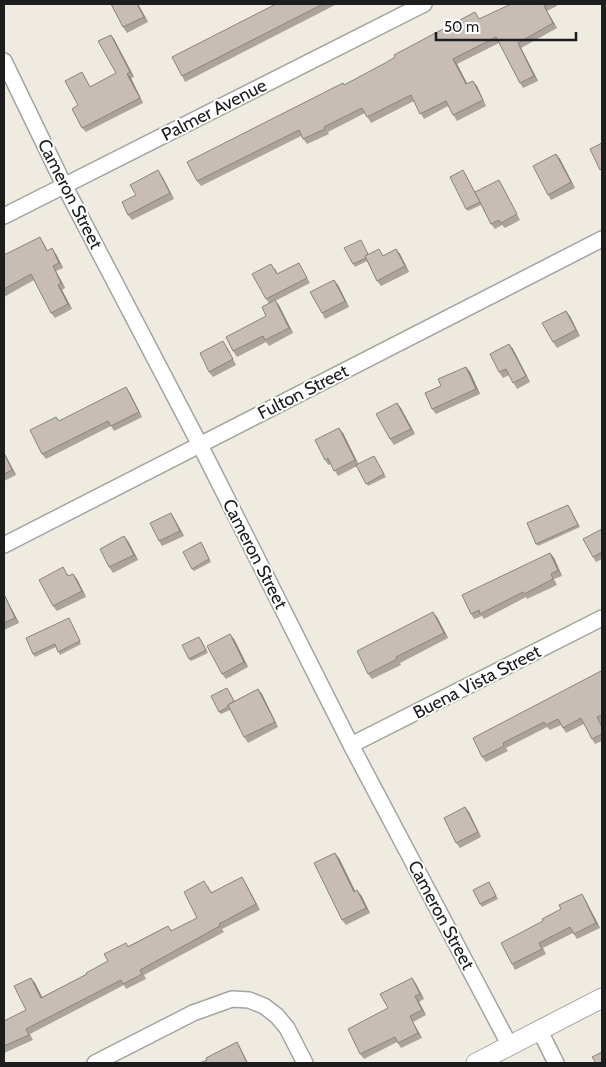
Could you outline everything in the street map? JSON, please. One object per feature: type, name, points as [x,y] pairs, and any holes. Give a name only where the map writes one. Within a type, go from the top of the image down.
[{"type":"street","name":"Palmer Avenue","points":[[4,216],[424,4]]},
{"type":"street","name":"Cameron Street","points":[[4,61],[64,185],[200,445],[352,745],[510,1046]]},
{"type":"street","name":"Fulton Street","points":[[4,545],[602,239]]},
{"type":"street","name":"Buena Vista Street","points":[[352,745],[602,618]]},
{"type":"street","points":[[476,1063],[602,998]]},
{"type":"street","points":[[95,1063],[193,1013],[232,999],[249,1000],[264,1006],[276,1016],[287,1028],[305,1063]]},
{"type":"street","points":[[540,1031],[556,1063]]},
{"type":"building","points":[[111,4],[137,4],[144,17],[123,27]]},
{"type":"building","points":[[276,4],[323,4],[182,76],[172,57]]},
{"type":"building","points":[[511,4],[548,4],[544,6],[553,23],[518,43],[534,76],[520,83],[496,37],[453,59],[466,84],[473,81],[483,100],[453,115],[446,101],[420,114],[411,95],[367,117],[362,108],[303,139],[299,130],[197,181],[187,162],[343,83],[344,85],[387,62],[395,57],[394,55],[475,12],[479,19]]},
{"type":"building","points":[[111,35],[130,72],[127,74],[140,98],[82,128],[72,109],[78,105],[65,81],[82,72],[90,87],[116,73],[98,41]]},
{"type":"building","points":[[602,143],[602,168],[600,170],[590,149]]},
{"type":"building","points":[[556,154],[571,182],[548,195],[533,166]]},
{"type":"building","points":[[158,170],[170,193],[128,215],[122,202],[136,195],[130,185]]},
{"type":"building","points":[[463,170],[480,202],[466,209],[450,177]]},
{"type":"building","points":[[499,180],[517,214],[501,223],[499,220],[491,224],[475,192]]},
{"type":"building","points":[[40,237],[47,251],[52,248],[59,263],[53,266],[61,283],[58,285],[68,304],[51,313],[31,274],[4,289],[4,255]]},
{"type":"building","points":[[361,240],[368,254],[365,256],[366,258],[353,264],[344,248]]},
{"type":"building","points":[[379,249],[383,256],[396,249],[405,266],[377,281],[365,256]]},
{"type":"building","points":[[299,263],[307,278],[266,299],[252,274],[271,264],[277,274]]},
{"type":"building","points":[[334,280],[345,301],[322,313],[310,292]]},
{"type":"building","points":[[275,300],[289,328],[265,340],[263,336],[233,351],[226,337],[266,316],[262,307]]},
{"type":"building","points":[[566,311],[576,330],[553,342],[542,323]]},
{"type":"building","points":[[223,341],[233,359],[209,372],[200,353]]},
{"type":"building","points":[[509,344],[526,376],[513,383],[506,369],[499,372],[490,354]]},
{"type":"building","points":[[466,367],[476,389],[432,409],[425,393],[441,386],[438,379]]},
{"type":"building","points":[[126,387],[139,412],[111,426],[108,421],[42,454],[30,430],[56,417],[59,421]]},
{"type":"building","points":[[397,403],[411,429],[390,439],[376,414]]},
{"type":"building","points":[[339,428],[355,460],[334,471],[328,458],[325,460],[315,440]]},
{"type":"building","points":[[4,453],[12,470],[4,474]]},
{"type":"building","points":[[374,456],[384,474],[366,484],[356,465]]},
{"type":"building","points":[[568,505],[578,525],[536,544],[527,523]]},
{"type":"building","points":[[171,513],[180,531],[159,541],[150,523]]},
{"type":"building","points":[[602,529],[602,552],[593,557],[583,539]]},
{"type":"building","points":[[124,536],[134,555],[109,567],[100,549]]},
{"type":"building","points":[[201,542],[209,559],[192,569],[183,552]]},
{"type":"building","points":[[550,553],[558,570],[551,574],[553,579],[480,614],[479,610],[471,614],[462,595]]},
{"type":"building","points":[[63,567],[68,576],[73,574],[82,591],[53,606],[39,580]]},
{"type":"building","points":[[4,597],[15,618],[4,623]]},
{"type":"building","points":[[433,612],[444,633],[396,657],[397,659],[368,674],[357,651]]},
{"type":"building","points":[[69,618],[80,641],[58,652],[55,644],[33,654],[26,638]]},
{"type":"building","points":[[230,634],[244,662],[222,674],[207,646]]},
{"type":"building","points":[[199,637],[206,650],[189,659],[182,645]]},
{"type":"building","points":[[601,671],[602,715],[597,717],[602,727],[602,734],[592,739],[581,718],[563,728],[558,719],[546,725],[544,722],[503,743],[504,746],[482,757],[473,738]]},
{"type":"building","points":[[227,688],[234,701],[219,712],[211,696]]},
{"type":"building","points":[[258,689],[275,722],[244,737],[228,705]]},
{"type":"building","points":[[465,807],[478,832],[456,843],[444,818]]},
{"type":"building","points":[[335,853],[354,892],[357,890],[366,908],[342,920],[314,863]]},
{"type":"building","points":[[242,877],[256,904],[140,970],[142,974],[123,984],[121,980],[26,1029],[29,1035],[4,1046],[4,1021],[26,1010],[14,986],[31,978],[41,998],[108,961],[104,954],[126,943],[128,947],[168,926],[171,931],[197,918],[184,892],[204,881],[211,893]]},
{"type":"building","points":[[489,882],[496,896],[480,904],[473,890]]},
{"type":"building","points":[[582,894],[596,923],[574,934],[570,927],[539,943],[542,949],[512,964],[501,943],[543,921],[542,919],[561,909],[559,905]]},
{"type":"building","points":[[412,978],[420,994],[415,996],[422,1010],[410,1016],[418,1033],[398,1043],[395,1037],[360,1054],[348,1029],[388,1008],[380,994]]},
{"type":"building","points":[[237,1042],[247,1063],[200,1063],[207,1060],[206,1058]]},
{"type":"building","points":[[602,1052],[602,1063],[596,1063],[592,1057]]}]
